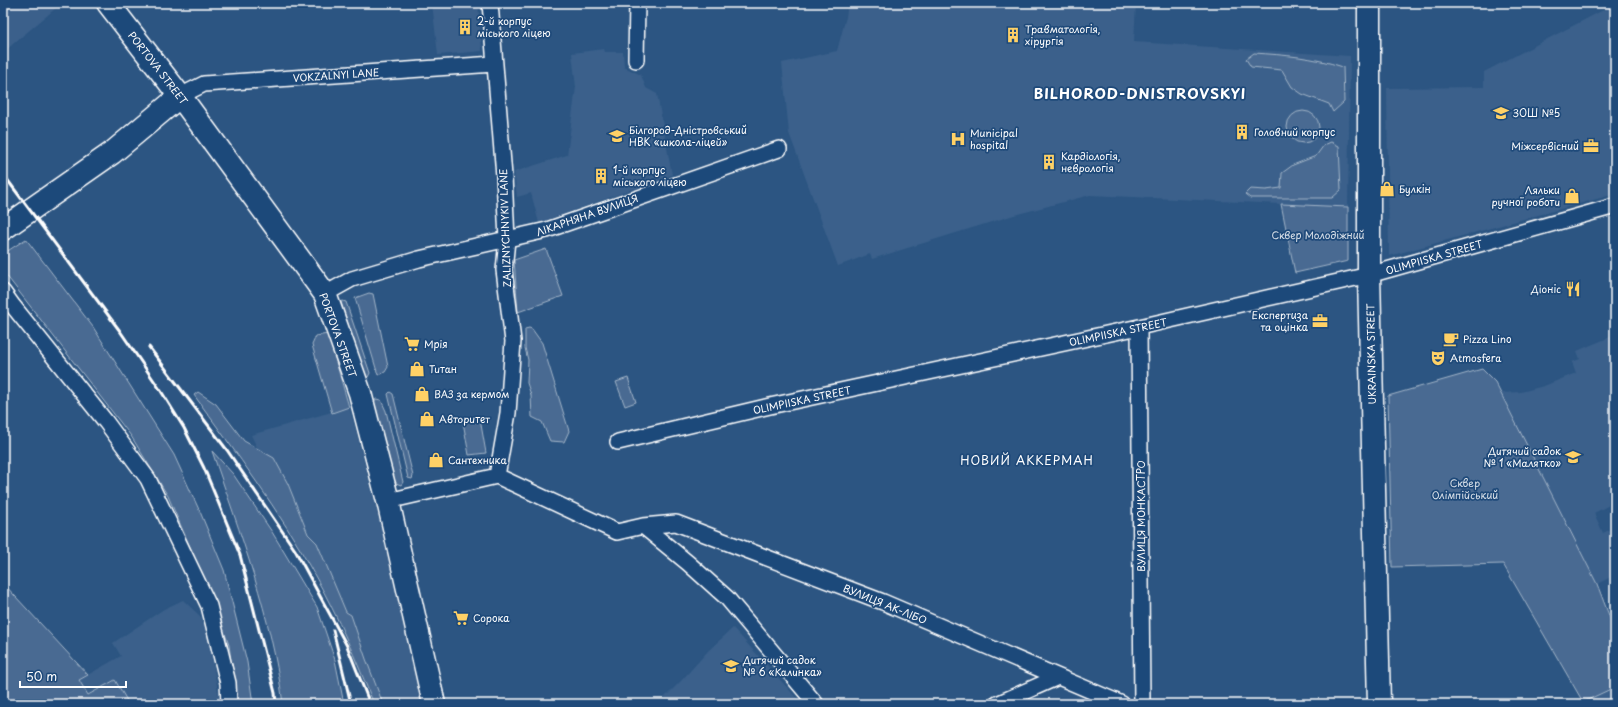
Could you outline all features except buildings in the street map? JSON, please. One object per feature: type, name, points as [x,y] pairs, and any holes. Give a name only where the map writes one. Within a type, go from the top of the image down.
[{"type":"street","name":"PORTOVA STREET","points":[[108,3],[180,96],[325,294],[360,393],[388,501],[434,704]]},
{"type":"street","name":"ZALIZNYCHNYKIV LANE","points":[[490,3],[504,176],[507,240],[504,270],[513,341],[508,413],[497,476]]},
{"type":"street","points":[[636,60],[637,3]]},
{"type":"street","name":"UKRAINSKA STREET","points":[[1369,3],[1369,275],[1379,704]]},
{"type":"street","name":"VOKZALNYI LANE","points":[[180,96],[204,84],[494,64]]},
{"type":"street","points":[[3,229],[112,153],[180,96]]},
{"type":"street","name":"ЛІКАРНЯНА ВУЛИЦЯ","points":[[325,294],[352,279],[413,260],[547,230],[778,149]]},
{"type":"street","name":"OLIMPIISKA STREET","points":[[618,442],[777,405],[1139,327],[1369,275],[1615,206]]},
{"type":"street","points":[[3,292],[106,422],[148,479],[209,606],[228,683],[229,704]]},
{"type":"street","name":"ВУЛИЦЯ МОНКАСТРО","points":[[1139,327],[1142,704]]},
{"type":"street","points":[[388,501],[497,476],[617,532],[643,526],[727,598],[816,704]]},
{"type":"street","name":"ВУЛИЦЯ АК-ЛІБО","points":[[643,526],[676,523],[883,602],[1122,704]]},
{"type":"street","points":[[997,704],[1058,677]]},
{"type":"shaded area","points":[[3,3],[62,3],[7,49],[3,68]]},
{"type":"shaded area","name":"2-й корпус міського ліцею","points":[[432,3],[478,3],[482,51],[438,55]]},
{"type":"shaded area","name":"Municipal hospital","points":[[848,3],[1136,3],[1134,42],[1350,56],[1348,207],[1090,195],[1014,215],[872,259],[870,254],[838,266],[789,133],[782,63],[837,51]]},
{"type":"shaded area","name":"ЗОШ №5","points":[[1615,4],[1615,194],[1389,256],[1387,88],[1484,87],[1484,72]]},
{"type":"shaded area","name":"Білгород-Дністровський НВК «школа-ліцей»","points":[[604,49],[605,52],[623,52],[624,67],[641,75],[646,88],[657,94],[672,175],[539,223],[531,193],[517,197],[514,172],[567,155],[576,87],[572,53]]},
{"type":"shaded area","name":"Дитячий садок № 1 «Малятко»","points":[[1615,335],[1615,502],[1594,513],[1603,533],[1615,527],[1615,575],[1597,584],[1500,393],[1521,392],[1544,386],[1576,373],[1572,362],[1580,359],[1577,351]]},
{"type":"shaded area","points":[[349,407],[422,682],[426,704],[377,704],[311,558],[251,435]]},
{"type":"shaded area","points":[[183,600],[200,616],[208,633],[220,704],[129,704],[115,680],[88,696],[79,680],[121,656],[113,643],[164,609]]},
{"type":"shaded area","name":"Дитячий садок № 6 «Калинка»","points":[[733,628],[802,704],[658,704],[708,651]]},
{"type":"shaded area","points":[[1615,687],[1615,704],[1577,704],[1583,702]]},
{"type":"green space","points":[[1254,53],[1310,59],[1343,67],[1344,102],[1333,112],[1329,104],[1302,94],[1292,87],[1282,70],[1251,67],[1246,59]]},
{"type":"green space","points":[[1300,111],[1306,111],[1315,115],[1319,127],[1315,139],[1306,143],[1300,143],[1291,139],[1287,130],[1287,124],[1291,115]]},
{"type":"green space","points":[[1331,142],[1339,146],[1341,190],[1332,198],[1250,198],[1245,194],[1250,189],[1266,190],[1281,188],[1282,173],[1293,165],[1316,156],[1324,145]]},
{"type":"green space","name":"Сквер Молодіжний","points":[[1281,204],[1348,207],[1348,261],[1295,273]]},
{"type":"green space","points":[[26,239],[93,327],[174,455],[201,514],[224,570],[247,662],[253,704],[237,704],[229,645],[212,598],[168,496],[131,436],[6,275],[6,252]]},
{"type":"green space","points":[[546,249],[563,296],[518,312],[514,260]]},
{"type":"green space","points":[[369,293],[373,294],[388,367],[385,372],[378,375],[355,298]]},
{"type":"green space","points":[[341,302],[346,302],[370,373],[368,377],[365,376]]},
{"type":"green space","points":[[525,329],[532,329],[542,343],[569,431],[564,442],[550,441],[542,422],[532,417],[531,395],[527,383],[528,360],[525,348]]},
{"type":"green space","points":[[328,334],[349,407],[332,413],[312,345],[316,336]]},
{"type":"green space","name":"Сквер Олімпійський","points":[[1482,369],[1495,382],[1597,584],[1615,631],[1615,687],[1583,702],[1503,564],[1392,567],[1388,396]]},
{"type":"green space","points":[[628,378],[636,402],[625,406],[616,382]]},
{"type":"green space","points":[[198,392],[216,404],[244,441],[274,458],[288,484],[308,534],[317,543],[346,612],[351,615],[383,704],[374,704],[339,622],[301,551],[257,483],[194,395]]},
{"type":"green space","points":[[390,392],[393,394],[413,476],[412,479],[408,478],[388,394]]},
{"type":"green space","points":[[376,399],[381,400],[386,411],[403,482],[401,485],[396,483],[391,473],[374,403]]},
{"type":"green space","points":[[480,419],[486,453],[469,455],[463,422]]},
{"type":"green space","points":[[212,451],[233,474],[272,532],[317,607],[335,660],[344,704],[283,704],[278,672],[263,607],[244,544]]},
{"type":"green space","points":[[3,583],[88,675],[79,680],[88,695],[115,680],[129,704],[3,704]]},
{"type":"railway","points":[[3,174],[120,331],[184,428],[204,468],[240,555],[275,693],[276,704]]},
{"type":"railway","points":[[149,347],[227,450],[295,550],[347,646],[370,704]]},
{"type":"railway","points":[[333,630],[351,704]]},
{"type":"place","name":"2-й корпус міського ліцею","points":[[465,27]]},
{"type":"place","name":"Травматологія, хірургія","points":[[1013,35]]},
{"type":"place","name":"ЗОШ №5","points":[[1501,113]]},
{"type":"place","name":"Головний корпус","points":[[1242,132]]},
{"type":"place","name":"Білгород-Дністровський НВК «школа-ліцей»","points":[[617,136]]},
{"type":"place","name":"Municipal hospital","points":[[958,139]]},
{"type":"place","name":"Міжсервісний","points":[[1591,146]]},
{"type":"place","name":"Кардіологія, неврологія","points":[[1049,162]]},
{"type":"place","name":"1-й корпус міського ліцею","points":[[601,176]]},
{"type":"place","name":"Булкін","points":[[1387,189]]},
{"type":"place","name":"Ляльки ручної роботи","points":[[1572,196]]},
{"type":"place","name":"Діоніс","points":[[1573,289]]},
{"type":"place","name":"Експертиза та оцінка","points":[[1320,321]]},
{"type":"place","name":"Pizza Lino","points":[[1451,339]]},
{"type":"place","name":"Мрія","points":[[412,344]]},
{"type":"place","name":"Atmosfera","points":[[1438,358]]},
{"type":"place","name":"Титан","points":[[417,369]]},
{"type":"place","name":"ВАЗ за кермом","points":[[422,394]]},
{"type":"place","name":"Авторитет","points":[[427,419]]},
{"type":"place","name":"Дитячий садок № 1 «Малятко»","points":[[1573,457]]},
{"type":"place","name":"Сантехника","points":[[436,460]]},
{"type":"place","name":"Сорока","points":[[461,618]]},
{"type":"place","name":"Дитячий садок № 6 «Калинка»","points":[[731,666]]},
{"type":"district","name":"BILHOROD-DNISTROVSKYI","points":[[1140,94]]},
{"type":"district","name":"НОВИЙ АККЕРМАН","points":[[1027,461]]}]
